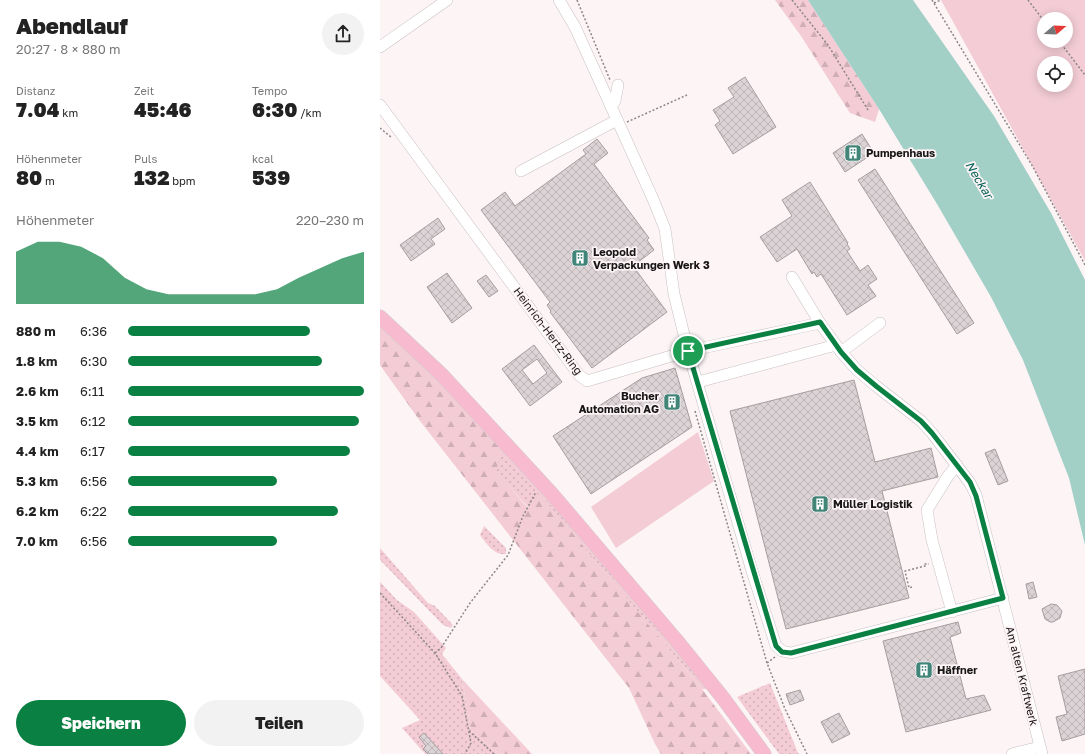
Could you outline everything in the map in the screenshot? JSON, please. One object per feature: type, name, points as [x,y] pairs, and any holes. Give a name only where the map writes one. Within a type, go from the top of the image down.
[{"type":"main road","points":[[380,317],[442,375],[542,484],[677,641],[723,698],[764,754]]},
{"type":"street","points":[[380,47],[447,0]]},
{"type":"street","points":[[559,0],[575,27],[664,229],[674,294],[688,351],[752,571],[776,646],[782,652],[791,653],[1003,598]]},
{"type":"street","points":[[611,106],[615,101],[617,89]]},
{"type":"street","name":"Heinrich-Hertz-Ring","points":[[380,105],[579,375],[588,381],[688,351]]},
{"type":"street","points":[[521,171],[618,122]]},
{"type":"street","name":"Am alten Kraftwerk","points":[[792,277],[838,349],[857,370],[921,421],[970,482],[976,496],[1041,750]]},
{"type":"street","points":[[688,351],[820,322]]},
{"type":"street","points":[[698,382],[838,349],[880,324]]},
{"type":"street","points":[[952,612],[932,540],[927,510],[956,465]]},
{"type":"street","points":[[1012,754],[1041,750]]},
{"type":"path","points":[[578,0],[617,89]]},
{"type":"path","points":[[792,0],[828,45],[868,110]]},
{"type":"path","points":[[932,0],[1033,167],[1085,265]]},
{"type":"path","points":[[934,3],[941,0]]},
{"type":"path","points":[[1028,0],[1037,12]]},
{"type":"path","points":[[1064,48],[1085,75]]},
{"type":"path","points":[[618,122],[687,95]]},
{"type":"path","points":[[694,407],[767,663],[785,710],[807,754]]},
{"type":"path","points":[[435,653],[442,648],[470,603],[508,555],[522,516],[542,484]]},
{"type":"path","points":[[912,587],[909,588],[905,571],[925,566],[924,564],[933,564],[938,572],[940,571]]},
{"type":"path","points":[[380,592],[435,653],[462,696],[470,743],[465,754]]},
{"type":"path","points":[[469,730],[494,754]]},
{"type":"green space","points":[[775,0],[808,0],[879,109],[875,122],[850,113],[801,36]]},
{"type":"green space","points":[[941,0],[1085,0],[1085,261]]},
{"type":"green space","points":[[380,321],[503,444],[496,471],[528,508],[539,493],[702,689],[751,754],[661,754],[629,688],[420,421],[380,365]]},
{"type":"green space","points":[[698,432],[714,481],[616,548],[591,507]]},
{"type":"green space","points":[[503,444],[709,689],[702,689],[539,494],[529,508],[495,471]]},
{"type":"green space","points":[[484,526],[506,548],[506,554],[494,551],[485,542],[480,535]]},
{"type":"green space","points":[[380,548],[428,603],[435,606],[453,625],[451,628],[443,625],[380,560]]},
{"type":"green space","points":[[380,582],[397,600],[414,612],[446,648],[442,654],[462,679],[471,730],[499,754],[425,754],[402,728],[420,720],[380,676]]},
{"type":"green space","points":[[462,679],[532,754],[499,754],[471,730]]},
{"type":"green space","points":[[770,683],[799,754],[779,754],[737,697]]},
{"type":"water","name":"Neckar","points":[[808,0],[913,0],[994,116],[1051,213],[1085,280],[1085,545],[1069,478],[1023,360],[991,297],[937,204],[879,109]]},
{"type":"building","points":[[745,77],[776,127],[733,154],[715,125],[720,121],[713,110],[734,97],[728,88]]},
{"type":"building","name":"Pumpenhaus","points":[[862,134],[874,153],[845,172],[833,153]]},
{"type":"building","name":"Leopold Verpackungen Werk 3","points":[[597,139],[608,153],[594,164],[649,238],[647,240],[654,250],[633,266],[667,312],[592,368],[550,312],[551,311],[547,305],[550,302],[481,210],[505,192],[515,206],[586,154],[583,150]]},
{"type":"building","points":[[875,169],[974,323],[957,334],[858,180]]},
{"type":"building","points":[[810,182],[848,243],[847,244],[850,249],[847,251],[860,271],[868,265],[877,279],[868,285],[876,296],[847,315],[821,274],[817,277],[814,272],[812,274],[797,249],[777,262],[760,237],[792,216],[782,200]]},
{"type":"building","points":[[438,218],[445,229],[431,239],[435,244],[411,261],[400,245]]},
{"type":"building","points":[[447,273],[472,308],[452,323],[427,287]]},
{"type":"building","points":[[486,275],[498,291],[489,297],[477,281]]},
{"type":"building","points":[[534,345],[562,382],[530,406],[502,369]],"holes":[[[537,359],[547,373],[533,384],[522,370]]]},
{"type":"building","points":[[675,368],[692,427],[591,494],[553,436],[642,378]]},
{"type":"building","name":"Müller Logistik","points":[[854,380],[875,462],[931,448],[938,477],[882,491],[909,598],[786,629],[730,411]]},
{"type":"building","points":[[995,449],[1008,481],[998,485],[985,453]]},
{"type":"building","points":[[1033,582],[1037,597],[1029,599],[1026,584]]},
{"type":"building","points":[[1051,604],[1057,605],[1062,611],[1060,618],[1053,622],[1045,619],[1042,609]]},
{"type":"building","name":"Häffner","points":[[958,622],[961,633],[950,637],[966,699],[984,695],[991,710],[906,732],[883,641]]},
{"type":"building","points":[[1085,669],[1085,734],[1062,741],[1056,717],[1067,714],[1058,676]]},
{"type":"building","points":[[800,690],[804,700],[790,705],[786,694]]},
{"type":"building","points":[[839,713],[850,734],[832,743],[821,722]]},
{"type":"building","points":[[424,733],[443,754],[428,754],[423,749],[426,746],[419,737]]},
{"type":"place","name":"Pumpenhaus","points":[[853,153]]},
{"type":"place","name":"Leopold Verpackungen Werk 3","points":[[580,258]]},
{"type":"place","name":"Bucher Automation AG","points":[[672,402]]},
{"type":"place","name":"Müller Logistik","points":[[820,504]]},
{"type":"place","name":"Häffner","points":[[924,670]]},
{"type":"route","points":[[820,322],[841,352],[857,370],[921,421],[970,482],[976,496],[1003,598],[791,653],[782,652],[776,646],[752,571],[688,351],[820,322]]}]
